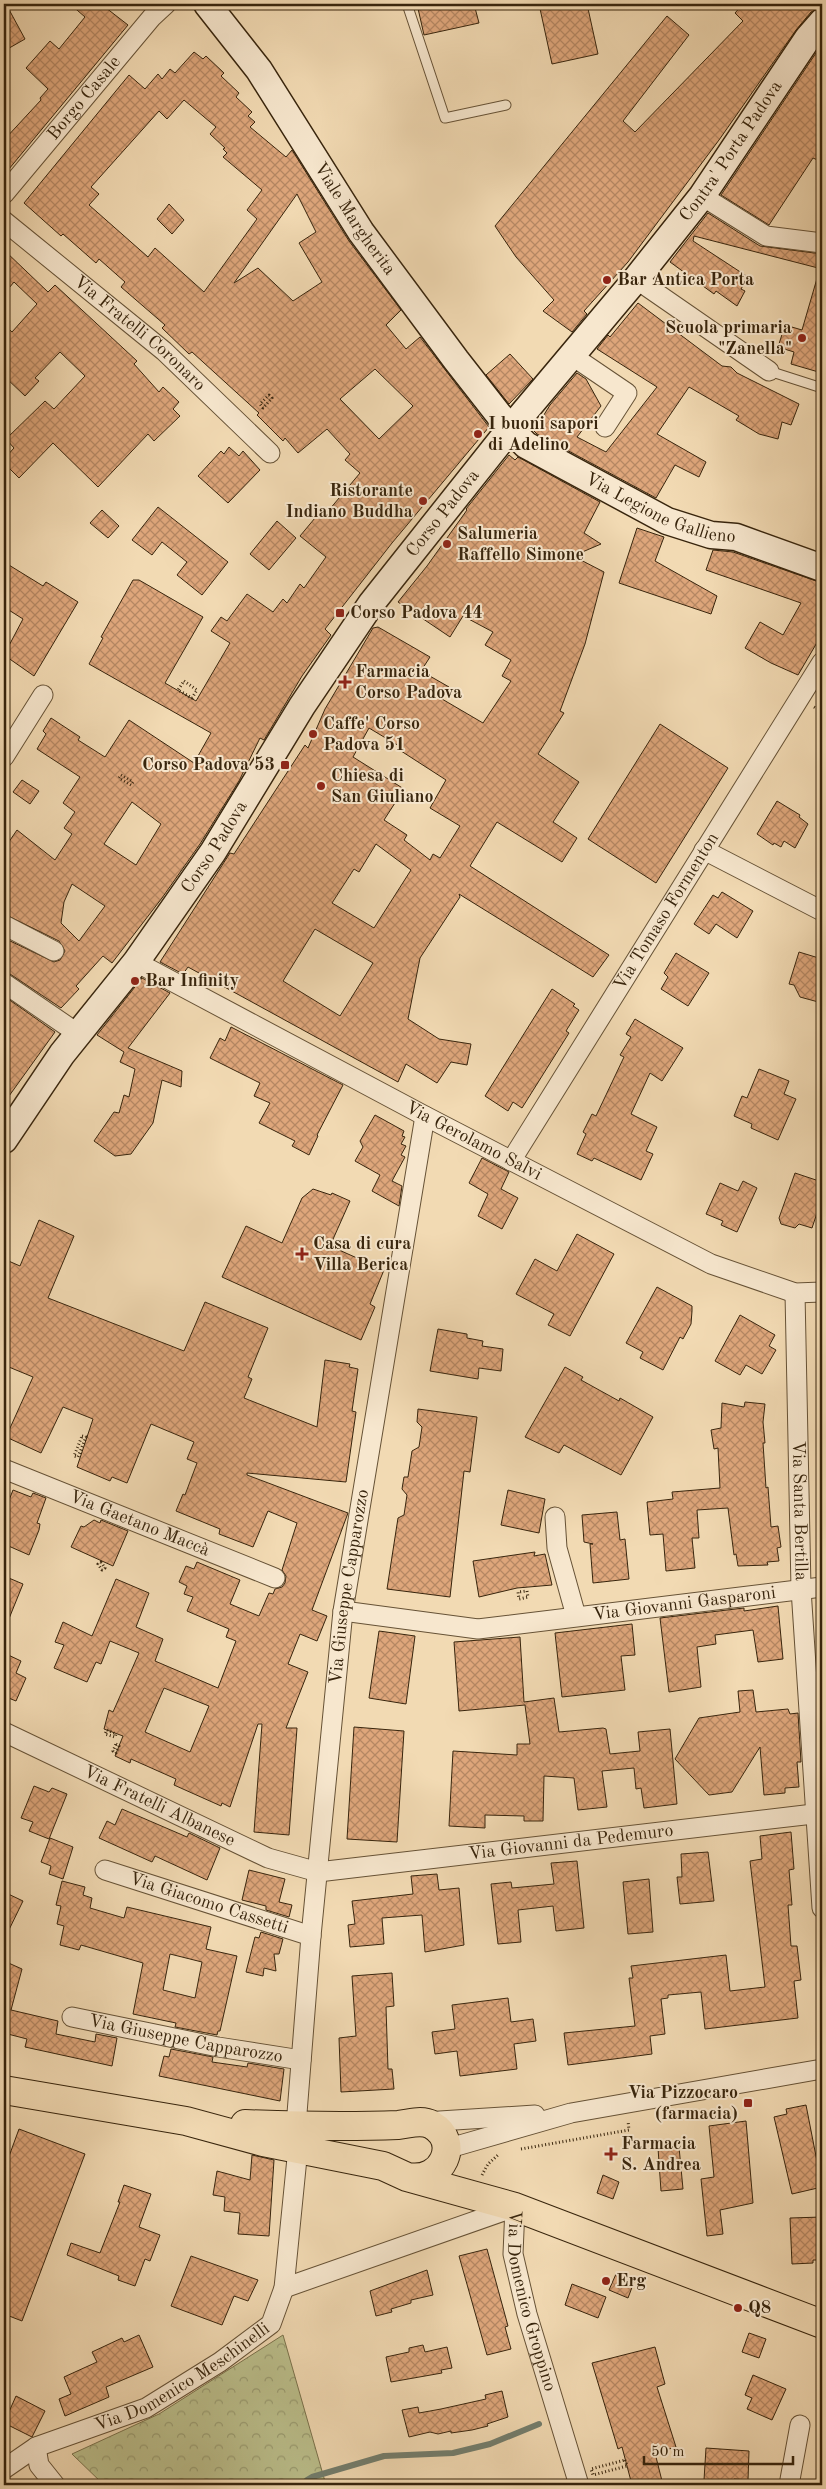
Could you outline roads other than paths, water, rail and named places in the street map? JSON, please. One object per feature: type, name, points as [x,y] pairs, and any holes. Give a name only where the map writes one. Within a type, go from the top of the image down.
[{"type":"main road","points":[[4,2090],[186,2121],[263,2142],[414,2123],[432,2125],[440,2132],[445,2154],[461,2173],[515,2207]]},
{"type":"main road","points":[[414,2123],[397,2130],[389,2147],[390,2156],[403,2174],[426,2177],[440,2167],[445,2154]]},
{"type":"main road","points":[[297,2137],[403,2174],[515,2207],[822,2324]]},
{"type":"street","name":"Borgo Casale","points":[[4,194],[152,17],[166,4]]},
{"type":"street","name":"Viale Margherita","points":[[207,4],[259,70],[361,232],[510,429]]},
{"type":"street","name":"Contra' Porta Padova","points":[[510,429],[636,279],[702,196],[808,38],[822,22]]},
{"type":"street","points":[[702,196],[766,236],[822,243]]},
{"type":"street","name":"Via Fratelli Coronaro","points":[[4,221],[164,351],[270,453]]},
{"type":"street","points":[[636,279],[769,371]]},
{"type":"street","points":[[571,355],[627,393],[604,427]]},
{"type":"street","name":"Via Legione Gallieno","points":[[510,429],[534,449],[666,521],[711,535],[736,537],[822,568]]},
{"type":"street","name":"Corso Padova","points":[[4,1140],[77,1033],[136,962],[213,852],[302,706],[371,604],[510,429]]},
{"type":"street","name":"Via Tomaso Formenton","points":[[511,1161],[822,662]]},
{"type":"street","points":[[4,757],[43,695]]},
{"type":"street","points":[[704,850],[822,912]]},
{"type":"street","points":[[4,925],[54,951]]},
{"type":"street","name":"Via Gerolamo Salvi","points":[[136,962],[511,1161],[712,1264],[794,1293],[822,1292]]},
{"type":"street","points":[[4,983],[77,1033]]},
{"type":"street","name":"Via Giuseppe Capparozzo","points":[[297,2137],[311,1936],[343,1611],[426,1116]]},
{"type":"street","name":"Via Santa Bertilla","points":[[794,1293],[801,1589],[820,1813],[822,1908]]},
{"type":"street","name":"Via Gaetano Maccà","points":[[4,1469],[275,1578]]},
{"type":"street","name":"Via Giovanni Gasparoni","points":[[555,1517],[557,1548],[576,1616]]},
{"type":"street","name":"Via Giovanni Gasparoni","points":[[343,1611],[478,1629],[822,1586]]},
{"type":"street","name":"Via Fratelli Albanese","points":[[4,1732],[268,1858],[318,1872]]},
{"type":"street","name":"Via Giovanni da Pedemuro","points":[[318,1872],[820,1813]]},
{"type":"street","name":"Via Giacomo Cassetti","points":[[105,1870],[311,1936]]},
{"type":"street","name":"Via Giuseppe Capparozzo","points":[[72,2017],[218,2047],[301,2060]]},
{"type":"street","points":[[445,2154],[571,2113],[822,2069]]},
{"type":"street","points":[[414,2123],[571,2113]]},
{"type":"street","name":"Via Domenico Meschinelli","points":[[4,2469],[36,2447],[146,2408],[220,2362],[271,2324],[284,2288],[297,2137]]},
{"type":"street","name":"Via Domenico Groppino","points":[[284,2288],[515,2207],[513,2228],[515,2263],[527,2314],[579,2485]]},
{"type":"street","points":[[789,2485],[800,2425]]},
{"type":"street","points":[[36,2447],[39,2465],[55,2485]]},
{"type":"lane","points":[[408,4],[445,118],[506,105]]},
{"type":"lane","points":[[769,371],[822,388]]},
{"type":"waterway","points":[[306,2485],[307,2480],[312,2477],[384,2456],[453,2453],[490,2444],[539,2424]]},
{"type":"place","name":"Bar Antica Porta","points":[[607,280]]},
{"type":"place","name":"Scuola primaria \"Zanella\"","points":[[802,338]]},
{"type":"place","name":"I buoni sapori di Adelino","points":[[478,434]]},
{"type":"place","name":"Ristorante Indiano Buddha","points":[[423,501]]},
{"type":"place","name":"Salumeria Raffello Simone","points":[[447,544]]},
{"type":"place","name":"Corso Padova 44","points":[[340,613]]},
{"type":"place","name":"Farmacia Corso Padova","points":[[345,682]]},
{"type":"place","name":"Caffe' Corso Padova 51","points":[[313,734]]},
{"type":"place","name":"Corso Padova 53","points":[[285,765]]},
{"type":"place","name":"Chiesa di San Giuliano","points":[[321,786]]},
{"type":"place","name":"Bar Infinity","points":[[135,981]]},
{"type":"place","name":"Casa di cura Villa Berica","points":[[302,1254]]},
{"type":"place","name":"Via Pizzocaro (farmacia)","points":[[748,2103]]},
{"type":"place","name":"Farmacia S. Andrea","points":[[611,2154]]},
{"type":"place","name":"Erg","points":[[606,2281]]},
{"type":"place","name":"Q8","points":[[738,2308]]}]
